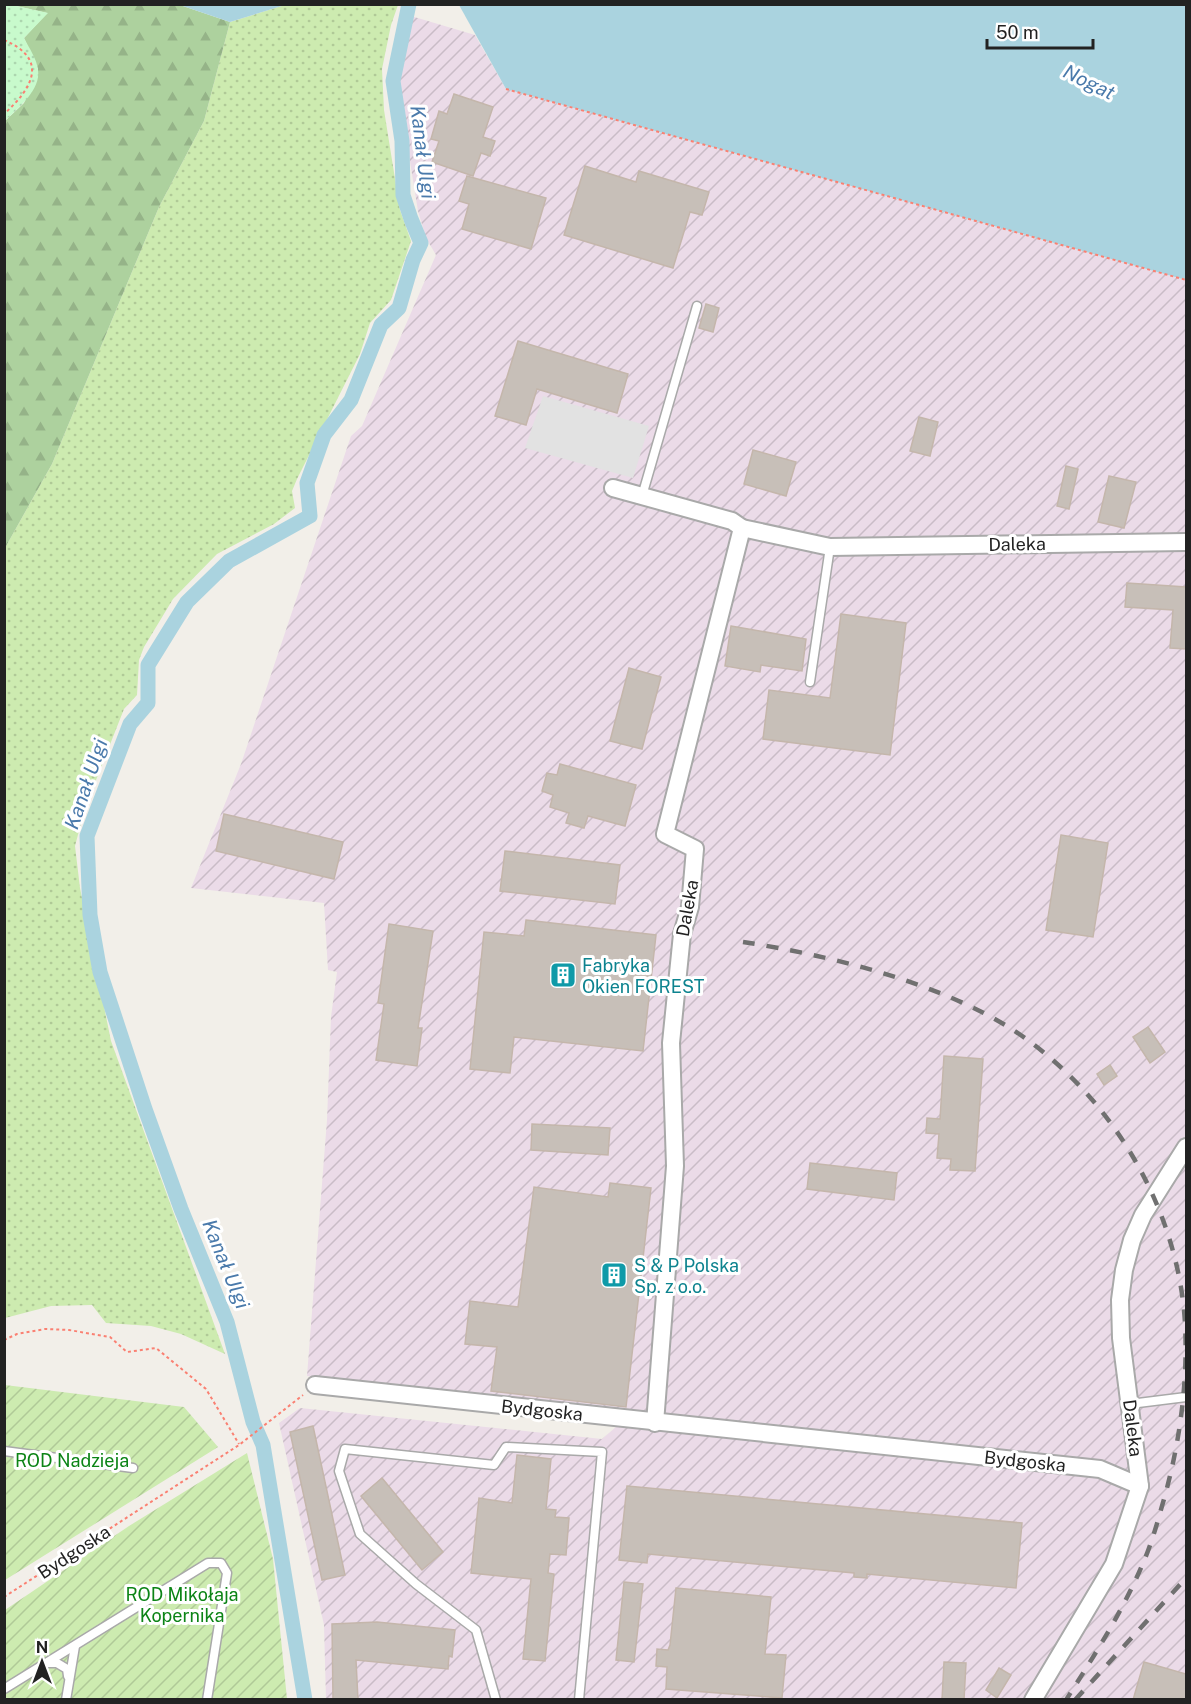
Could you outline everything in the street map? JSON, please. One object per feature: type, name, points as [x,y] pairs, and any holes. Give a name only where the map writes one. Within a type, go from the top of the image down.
[{"type":"street","name":"Daleka","points":[[613,488],[732,521],[741,528],[830,547],[1186,542]]},
{"type":"street","name":"Daleka","points":[[655,1423],[675,1167],[671,1043],[682,934],[690,907],[695,849],[665,834],[741,528]]},
{"type":"street","name":"Daleka","points":[[1033,1700],[1114,1564],[1140,1486],[1121,1338],[1120,1300],[1124,1270],[1132,1240],[1143,1215],[1186,1147]]},
{"type":"street","name":"Bydgoska","points":[[315,1385],[1100,1469],[1140,1486]]},
{"type":"lane","points":[[642,496],[697,306]]},
{"type":"lane","points":[[810,682],[830,547]]},
{"type":"lane","points":[[1130,1404],[1186,1397]]},
{"type":"lane","points":[[496,1700],[476,1630],[416,1584],[360,1534],[339,1471],[345,1449],[494,1465],[506,1447],[602,1452],[579,1700]]},
{"type":"lane","points":[[4,1451],[133,1468]]},
{"type":"lane","points":[[4,1689],[208,1563],[221,1563],[227,1573],[207,1700]]},
{"type":"lane","points":[[66,1700],[75,1646]]},
{"type":"lane","points":[[48,1663],[57,1663],[67,1669],[69,1679]]},
{"type":"path","points":[[4,39],[21,48],[28,55],[33,75],[25,93],[4,114]]},
{"type":"path","points":[[506,89],[1186,280]]},
{"type":"path","points":[[4,1340],[17,1334],[45,1329],[67,1330],[110,1337],[127,1352],[156,1348],[206,1389],[239,1445]]},
{"type":"path","name":"Bydgoska","points":[[4,1597],[251,1437],[315,1385]]},
{"type":"shaded area","points":[[411,16],[475,35],[506,89],[1186,280],[1186,1699],[326,1699],[324,1625],[279,1423],[300,1408],[602,1439],[631,1414],[431,1388],[307,1376],[327,1120],[331,1017],[337,972],[328,970],[324,903],[191,888],[241,764],[351,436],[362,426],[436,255],[426,238],[418,211],[400,100],[400,66]]},
{"type":"shaded area","points":[[543,396],[649,426],[633,478],[525,448]]},
{"type":"green space","points":[[5,4],[48,13],[24,38],[37,66],[36,85],[28,98],[5,121]]},
{"type":"green space","points":[[12,5],[180,5],[230,22],[204,121],[159,207],[52,464],[5,548],[5,121],[24,103],[38,69],[24,38],[47,13]]},
{"type":"green space","points":[[285,5],[398,5],[391,25],[382,69],[384,110],[400,210],[411,241],[391,300],[370,323],[360,354],[297,479],[292,491],[295,508],[274,524],[217,554],[173,599],[144,647],[139,660],[137,695],[124,709],[85,808],[75,846],[80,888],[111,1041],[225,1354],[181,1334],[151,1326],[106,1323],[92,1305],[51,1306],[5,1318],[5,548],[52,464],[159,207],[204,121],[230,22]]},
{"type":"green space","name":"ROD Nadzieja","points":[[5,1385],[184,1407],[218,1447],[5,1580]]},
{"type":"green space","name":"ROD Mikołaja Kopernika","points":[[247,1453],[273,1559],[287,1699],[5,1700],[5,1610],[129,1526]]},
{"type":"water","points":[[180,5],[285,5],[230,22]]},
{"type":"water","name":"Nogat","points":[[459,5],[1186,5],[1186,280],[506,89]]},
{"type":"building","points":[[454,94],[493,107],[483,137],[495,141],[490,156],[481,153],[473,176],[432,162],[439,141],[431,139],[439,111],[447,114]]},
{"type":"building","points":[[585,166],[636,182],[639,171],[709,192],[702,215],[690,212],[673,268],[564,235]]},
{"type":"building","points":[[467,176],[546,198],[531,249],[462,229],[469,204],[459,201]]},
{"type":"building","points":[[706,304],[719,308],[713,332],[699,328]]},
{"type":"building","points":[[518,341],[628,374],[617,413],[537,389],[526,425],[495,416]]},
{"type":"building","points":[[919,417],[938,422],[930,456],[910,451]]},
{"type":"building","points":[[753,450],[796,462],[786,496],[744,484]]},
{"type":"building","points":[[1066,466],[1078,469],[1069,509],[1057,506]]},
{"type":"building","points":[[1109,476],[1136,482],[1124,528],[1098,522]]},
{"type":"building","points":[[1127,583],[1186,587],[1186,649],[1170,648],[1173,610],[1125,607]]},
{"type":"building","points":[[841,614],[906,623],[890,755],[763,739],[769,690],[830,698]]},
{"type":"building","points":[[731,626],[806,639],[802,671],[761,665],[760,672],[725,666]]},
{"type":"building","points":[[629,668],[661,677],[642,749],[610,741]]},
{"type":"building","points":[[560,764],[636,785],[625,826],[588,816],[584,828],[566,823],[569,813],[550,807],[553,795],[542,791],[547,773],[557,775]]},
{"type":"building","points":[[224,814],[343,842],[334,879],[216,851]]},
{"type":"building","points":[[1061,835],[1108,843],[1093,937],[1046,930]]},
{"type":"building","points":[[505,851],[620,865],[615,904],[500,891]]},
{"type":"building","points":[[526,920],[656,935],[643,1051],[514,1037],[510,1073],[470,1069],[484,932],[524,936]]},
{"type":"building","points":[[389,924],[433,931],[418,1028],[422,1028],[417,1066],[376,1060],[384,1004],[378,1003]]},
{"type":"building","points":[[1148,1027],[1165,1052],[1150,1063],[1133,1037]]},
{"type":"building","points":[[944,1056],[983,1059],[975,1171],[950,1170],[951,1159],[937,1158],[939,1134],[926,1133],[927,1118],[940,1119]]},
{"type":"building","points":[[1110,1065],[1117,1076],[1104,1085],[1097,1074]]},
{"type":"building","points":[[532,1124],[610,1128],[608,1155],[531,1150]]},
{"type":"building","points":[[810,1163],[897,1173],[894,1200],[807,1189]]},
{"type":"building","name":"S & P Polska Sp. z o.o.","points":[[610,1183],[651,1188],[626,1407],[491,1391],[497,1347],[465,1344],[470,1301],[518,1307],[534,1187],[608,1197]]},
{"type":"building","points":[[313,1426],[345,1575],[322,1580],[290,1432]]},
{"type":"building","points":[[517,1455],[551,1459],[546,1509],[556,1510],[555,1517],[569,1518],[566,1555],[550,1554],[548,1573],[554,1574],[545,1661],[523,1659],[531,1579],[471,1573],[479,1498],[512,1503]]},
{"type":"building","points":[[382,1478],[443,1552],[422,1570],[361,1496]]},
{"type":"building","points":[[627,1486],[1022,1523],[1016,1588],[867,1574],[867,1578],[854,1577],[854,1573],[648,1554],[647,1563],[619,1560]]},
{"type":"building","points":[[624,1582],[643,1584],[634,1662],[616,1660]]},
{"type":"building","points":[[676,1588],[771,1597],[765,1654],[786,1655],[782,1698],[666,1689],[667,1667],[656,1666],[657,1649],[668,1650],[670,1645]]},
{"type":"building","points":[[377,1622],[455,1630],[452,1657],[449,1656],[448,1669],[356,1660],[358,1700],[333,1700],[332,1624]]},
{"type":"building","points":[[944,1662],[966,1663],[964,1700],[942,1700]]},
{"type":"building","points":[[1144,1662],[1186,1674],[1186,1700],[1133,1700]]},
{"type":"building","points":[[999,1668],[1011,1675],[997,1698],[986,1690]]},
{"type":"waterway","name":"Kanał Ulgi","points":[[305,1700],[263,1445],[253,1422],[227,1322],[181,1209],[100,972],[90,915],[87,836],[130,724],[148,703],[148,665],[187,602],[229,561],[310,516],[307,483],[324,435],[351,400],[381,325],[399,308],[413,260],[421,243],[403,195],[402,141],[393,81],[409,4]]},
{"type":"railway","points":[[743,942],[810,954],[916,984],[949,997],[1010,1028],[1046,1054],[1078,1084],[1107,1118],[1132,1155],[1153,1195],[1169,1236],[1180,1279],[1185,1323],[1184,1390],[1178,1434],[1164,1499],[1146,1555],[1117,1616],[1066,1700]]},
{"type":"railway","points":[[1075,1700],[1186,1578]]},
{"type":"place","name":"Fabryka Okien FOREST","points":[[563,975]]},
{"type":"place","name":"S & P Polska Sp. z o.o.","points":[[614,1275]]}]
